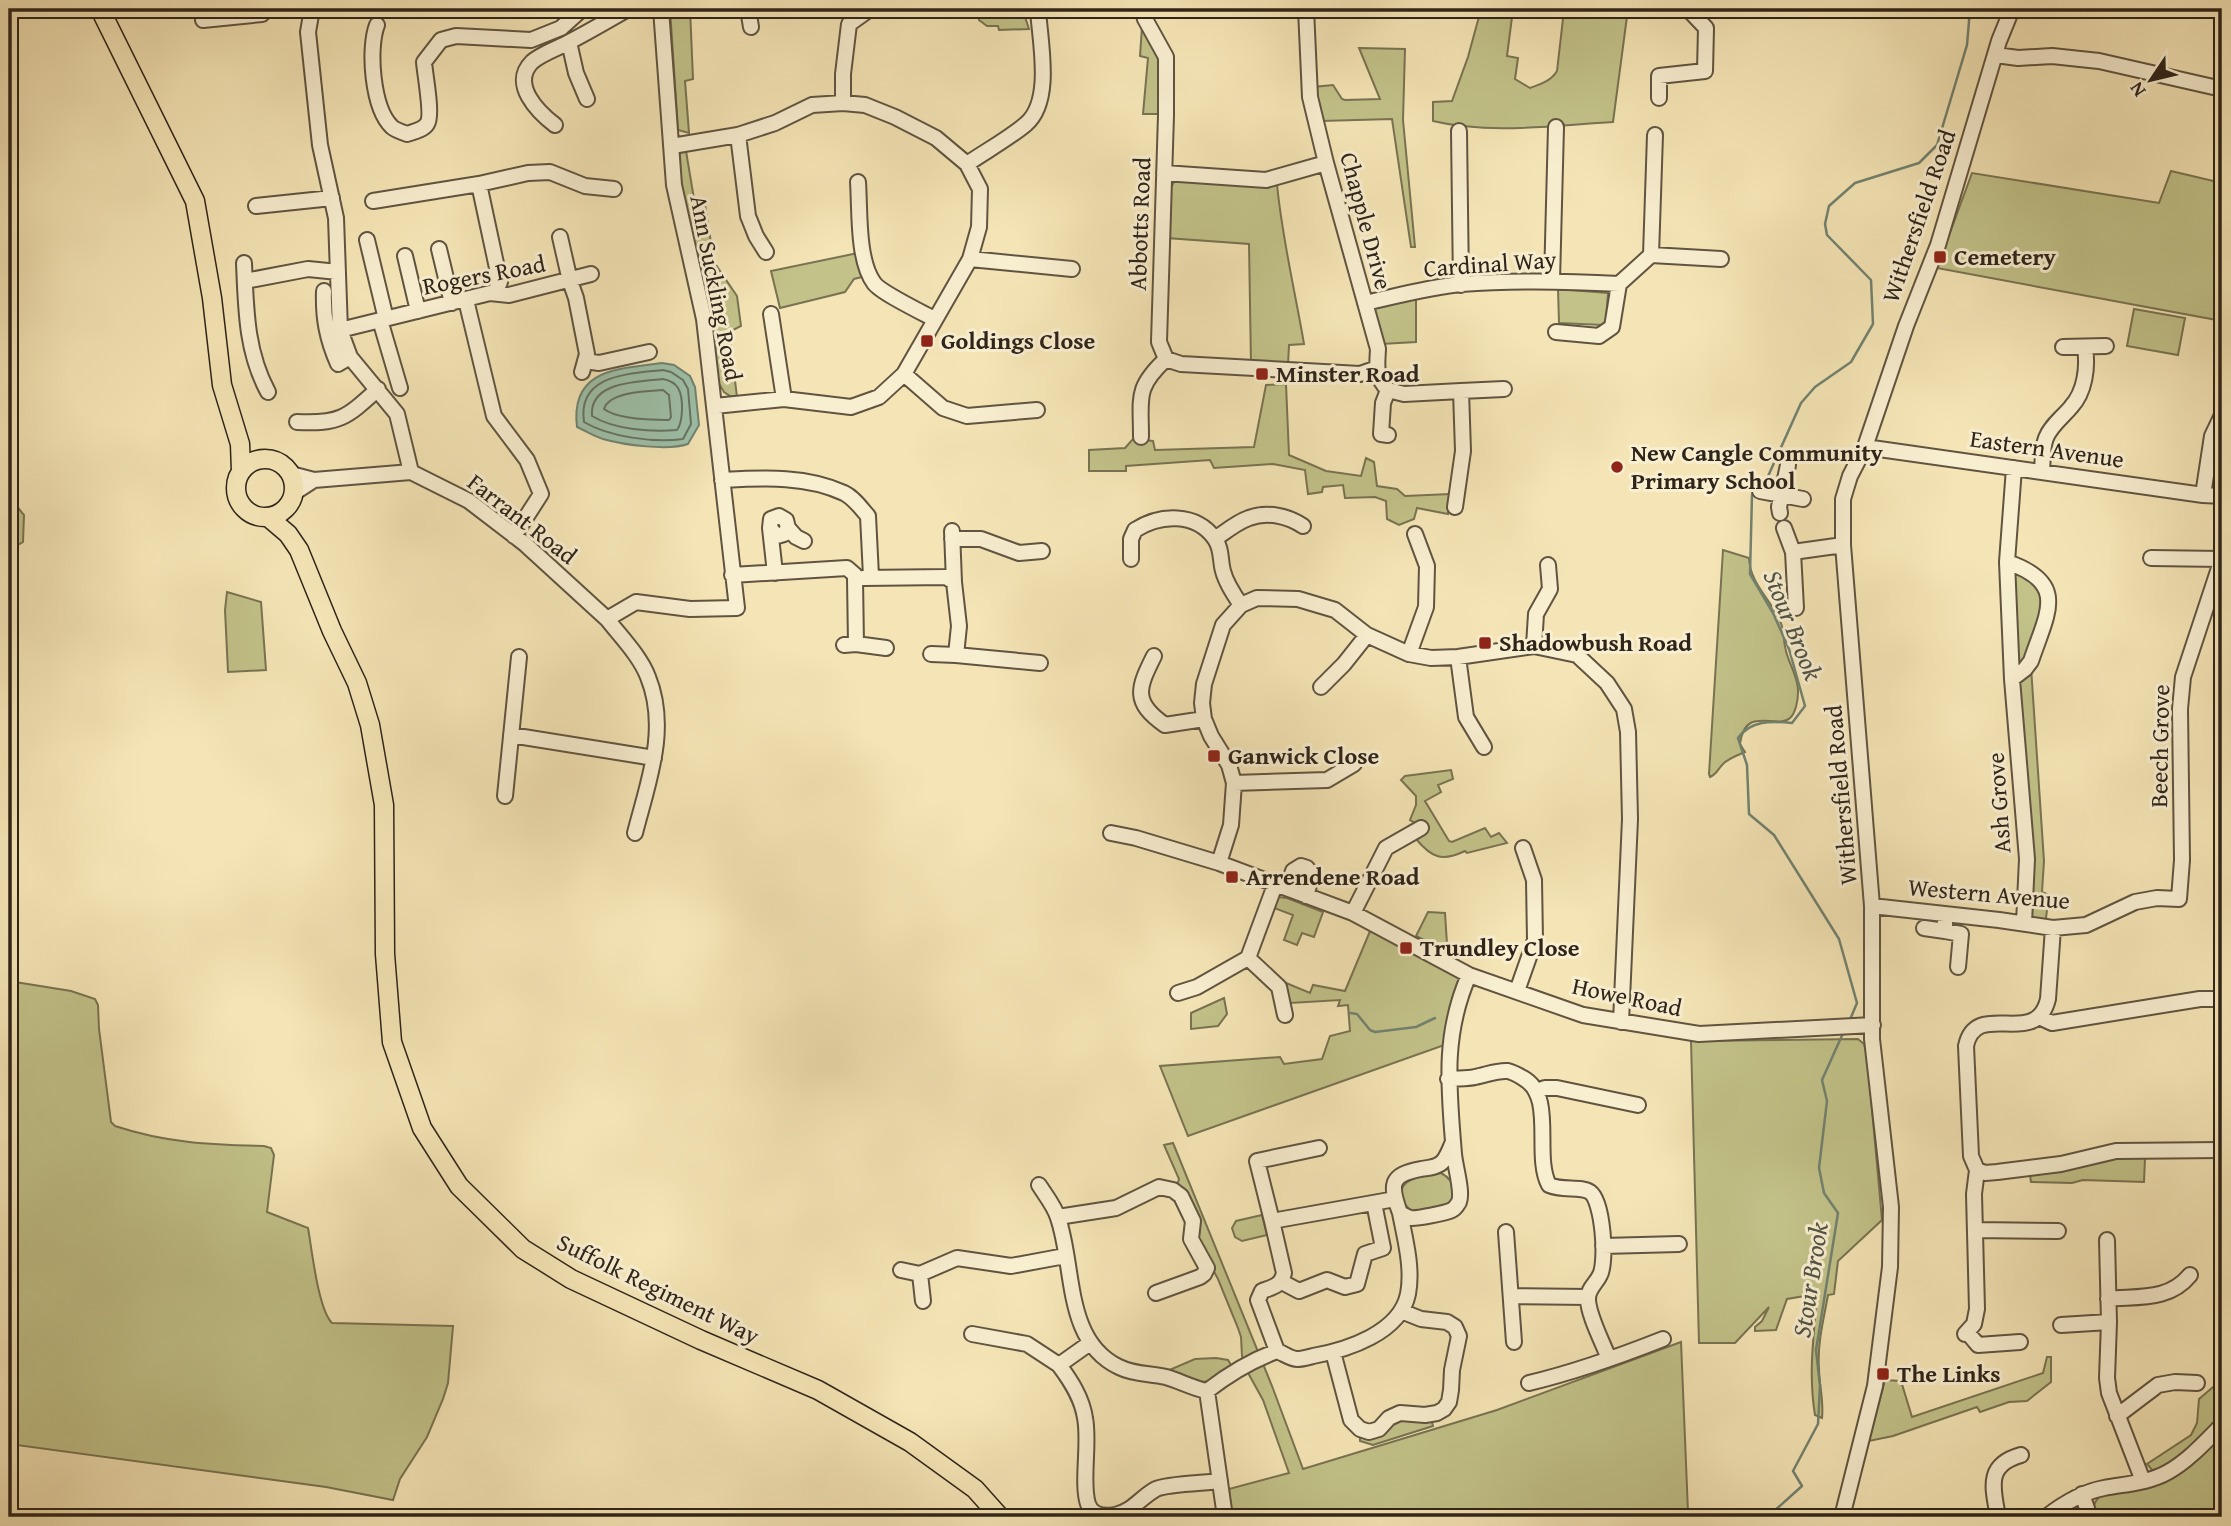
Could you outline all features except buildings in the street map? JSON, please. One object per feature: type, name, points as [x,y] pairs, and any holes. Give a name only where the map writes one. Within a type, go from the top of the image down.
[{"type":"main road","points":[[100,9],[195,201],[212,298],[222,385],[240,444],[242,471]]},
{"type":"main road","points":[[240,444],[258,460]]},
{"type":"main road","points":[[268,517],[285,509],[294,493],[294,486],[291,474],[277,461],[258,460],[238,477],[236,490],[240,503],[250,513],[268,517],[288,534]]},
{"type":"main road","points":[[285,509],[288,534]]},
{"type":"main road","name":"Suffolk Regiment Way","points":[[288,534],[299,550],[356,683],[370,725],[384,805],[385,954],[391,1042],[422,1128],[459,1186],[523,1249],[571,1279],[841,1403],[910,1442],[975,1489],[1000,1517]]},
{"type":"street","points":[[312,9],[308,32],[320,145],[336,218],[338,272],[328,340],[338,364],[350,357]]},
{"type":"street","points":[[377,24],[372,37],[376,91],[383,114],[392,127],[407,134],[429,124],[431,113],[424,62],[441,40],[456,36],[531,40],[561,28],[582,9]]},
{"type":"street","points":[[555,125],[533,106],[525,89],[525,77],[530,64],[628,9]]},
{"type":"street","name":"Ann Suckling Road","points":[[607,619],[636,602],[690,609],[737,608],[704,319],[674,185],[661,9]]},
{"type":"street","points":[[748,9],[751,27]]},
{"type":"street","points":[[842,103],[849,24],[870,9]]},
{"type":"street","name":"Abbotts Road","points":[[1142,9],[1166,57],[1159,342],[1166,359]]},
{"type":"street","name":"Chapple Drive","points":[[1306,9],[1310,97],[1378,349],[1377,368],[1380,381],[1388,390]]},
{"type":"street","points":[[1659,98],[1659,76],[1705,71],[1706,28],[1688,9]]},
{"type":"street","name":"Withersfield Road","points":[[1842,1517],[1875,1386],[1890,1267],[1891,1207],[1872,1039],[1872,906],[1843,545],[1843,499],[1850,476],[1865,447],[1906,326],[1938,245],[2012,9]]},
{"type":"street","points":[[967,164],[1028,123],[1039,107],[1043,84],[1038,10]]},
{"type":"street","points":[[210,16],[262,14]]},
{"type":"street","points":[[569,42],[576,73],[587,99]]},
{"type":"street","points":[[1998,48],[2018,58],[2038,55],[2099,61],[2222,89]]},
{"type":"street","points":[[671,146],[738,135],[775,123],[812,105],[865,105],[936,138],[967,164],[980,189],[979,227],[970,259],[904,374],[879,397],[852,407],[784,399],[715,406]]},
{"type":"street","points":[[1552,281],[1556,127]]},
{"type":"street","points":[[1459,131],[1461,285]]},
{"type":"street","points":[[738,135],[748,216],[766,252]]},
{"type":"street","points":[[1556,332],[1600,336],[1612,327],[1619,285],[1651,255],[1655,135]]},
{"type":"street","points":[[1164,173],[1266,180],[1326,163]]},
{"type":"street","points":[[373,201],[479,184],[527,173],[550,172],[585,186],[614,189]]},
{"type":"street","points":[[858,182],[862,249],[874,285],[934,319]]},
{"type":"street","points":[[479,184],[500,282],[495,292]]},
{"type":"street","points":[[256,206],[332,198]]},
{"type":"street","points":[[560,237],[579,309],[587,355],[583,366],[649,352]]},
{"type":"street","points":[[367,240],[400,387]]},
{"type":"street","points":[[439,249],[459,302],[494,416],[527,460],[541,494],[514,536]]},
{"type":"street","points":[[1651,255],[1721,259]]},
{"type":"street","points":[[405,256],[418,311]]},
{"type":"street","points":[[970,259],[1072,269]]},
{"type":"street","points":[[244,263],[248,334],[268,392]]},
{"type":"street","points":[[245,281],[308,269],[338,272]]},
{"type":"street","name":"Rogers Road","points":[[340,330],[495,292],[509,295],[591,274]]},
{"type":"street","name":"Cardinal Way","points":[[1365,303],[1417,291],[1461,285],[1552,281],[1619,285]]},
{"type":"street","points":[[291,474],[314,480],[411,471],[397,414],[350,357],[324,290]]},
{"type":"street","points":[[771,314],[784,399]]},
{"type":"street","points":[[2063,347],[2106,346]]},
{"type":"street","points":[[2042,471],[2047,437],[2080,394],[2087,362],[2085,348]]},
{"type":"street","points":[[1141,437],[1141,391],[1149,374],[1166,359],[1181,363],[1360,374],[1377,368]]},
{"type":"street","points":[[904,374],[943,408],[967,416],[1037,410]]},
{"type":"street","points":[[297,422],[324,423],[339,420],[355,410],[378,389]]},
{"type":"street","points":[[1388,435],[1381,434],[1383,404],[1388,390],[1404,394],[1504,389]]},
{"type":"street","points":[[1455,507],[1464,451],[1461,391]]},
{"type":"street","points":[[2203,495],[2212,436],[2222,415]]},
{"type":"street","name":"Eastern Avenue","points":[[1865,447],[2222,496]]},
{"type":"street","points":[[1780,513],[1781,494],[1788,466]]},
{"type":"street","name":"Ash Grove","points":[[2014,468],[2007,562],[2011,679],[2027,859],[2024,923]]},
{"type":"street","name":"Farrant Road","points":[[411,471],[469,501],[514,536],[607,619],[638,659],[648,677],[657,727],[654,758],[635,833]]},
{"type":"street","points":[[722,480],[768,477],[809,482],[846,493],[873,513],[871,576]]},
{"type":"street","points":[[294,493],[314,480]]},
{"type":"street","points":[[1760,491],[1804,499]]},
{"type":"street","points":[[1215,539],[1247,518],[1262,515],[1291,518],[1303,526]]},
{"type":"street","points":[[775,573],[771,519],[779,516],[786,520],[788,528],[804,541]]},
{"type":"street","points":[[1131,559],[1132,527],[1173,517],[1201,527],[1215,539],[1221,552],[1223,572],[1241,605]]},
{"type":"street","points":[[1784,528],[1793,552],[1796,608]]},
{"type":"street","points":[[1409,654],[1426,607],[1427,566],[1415,534]]},
{"type":"street","points":[[956,655],[959,626],[952,535],[981,539],[1019,553],[1042,551]]},
{"type":"street","points":[[1793,552],[1843,545]]},
{"type":"street","name":"Beech Grove","points":[[2151,558],[2222,559],[2183,677],[2180,709],[2182,860],[2179,899]]},
{"type":"street","points":[[2007,562],[2035,574],[2044,583],[2049,603],[2031,661],[2025,670],[2011,679]]},
{"type":"street","points":[[1534,646],[1536,614],[1550,589],[1548,565]]},
{"type":"street","points":[[732,575],[847,568],[855,575],[850,645],[886,648]]},
{"type":"street","points":[[855,579],[871,576],[878,579],[946,577],[954,582]]},
{"type":"street","points":[[1219,863],[1231,825],[1234,783],[1229,765],[1204,719],[1202,703],[1204,684],[1223,625],[1241,605],[1257,598],[1298,599],[1335,610],[1367,635],[1409,654],[1431,658],[1458,657],[1534,646],[1577,655],[1608,683],[1624,709],[1628,732],[1630,819],[1621,1022]]},
{"type":"street","points":[[1321,687],[1367,635]]},
{"type":"street","points":[[931,654],[1040,663]]},
{"type":"street","points":[[505,796],[519,657]]},
{"type":"street","points":[[1458,657],[1466,717],[1484,747]]},
{"type":"street","points":[[1147,661],[1140,700],[1151,715],[1165,725],[1204,719]]},
{"type":"street","points":[[511,735],[654,758]]},
{"type":"street","points":[[1234,783],[1327,780],[1354,764]]},
{"type":"street","points":[[1353,913],[1386,848],[1421,828]]},
{"type":"street","name":"Howe Road","points":[[1111,833],[1219,863],[1353,913],[1469,975],[1583,1015],[1699,1034],[1873,1025]]},
{"type":"street","points":[[1517,991],[1535,940],[1534,880],[1522,848]]},
{"type":"street","points":[[1178,993],[1197,987],[1248,958],[1281,886],[1293,871],[1301,866],[1307,867],[1312,875],[1306,896]]},
{"type":"street","name":"Western Avenue","points":[[1872,906],[2053,928],[2086,925],[2136,902],[2157,898],[2179,899]]},
{"type":"street","points":[[1945,914],[1945,931]]},
{"type":"street","points":[[1924,928],[1961,934],[1958,967]]},
{"type":"street","points":[[2020,1342],[1978,1345],[1966,1333],[1974,1324],[1977,1309],[1974,1194],[1977,1170],[1971,1156],[1966,1046],[1969,1035],[1975,1028],[2032,1022],[2045,1009],[2053,928]]},
{"type":"street","points":[[1248,958],[1279,988],[1285,1015]]},
{"type":"street","points":[[1400,1213],[1412,1219],[1452,1210],[1458,1205],[1460,1196],[1455,1169],[1448,1079],[1450,1042],[1458,999],[1469,975]]},
{"type":"street","points":[[2039,1017],[2052,1023],[2200,999],[2222,999]]},
{"type":"street","points":[[1448,1079],[1510,1071],[1530,1082],[1537,1091],[1541,1108],[1543,1175],[1549,1185],[1559,1189],[1579,1189],[1591,1193],[1600,1216],[1603,1264],[1600,1276],[1588,1297],[1609,1359]]},
{"type":"street","points":[[1537,1091],[1557,1088],[1638,1105]]},
{"type":"street","points":[[1439,1165],[1453,1142]]},
{"type":"street","points":[[1319,1148],[1257,1161],[1284,1273],[1282,1282],[1262,1291],[1258,1300],[1278,1351],[1296,1359],[1333,1352],[1383,1329],[1401,1311],[1408,1296],[1409,1263],[1394,1185],[1404,1172],[1439,1165],[1455,1169]]},
{"type":"street","points":[[1977,1170],[1985,1173],[2061,1164],[2116,1150],[2222,1150]]},
{"type":"street","points":[[1040,1185],[1058,1217],[1076,1311],[1090,1343],[1104,1358],[1126,1371],[1165,1377],[1207,1391]]},
{"type":"street","points":[[1058,1217],[1116,1208],[1159,1187],[1173,1190],[1181,1196],[1194,1221],[1191,1239],[1206,1268],[1205,1274],[1156,1293]]},
{"type":"street","points":[[1272,1222],[1395,1199]]},
{"type":"street","points":[[1282,1282],[1299,1291],[1327,1280],[1345,1287],[1357,1284],[1365,1254],[1383,1248],[1374,1203]]},
{"type":"street","points":[[1975,1230],[2058,1231]]},
{"type":"street","points":[[1506,1232],[1514,1342]]},
{"type":"street","points":[[2107,1240],[2109,1393],[2143,1481]]},
{"type":"street","points":[[1603,1246],[1679,1244]]},
{"type":"street","points":[[901,1270],[920,1274],[957,1258],[1011,1266],[1065,1256]]},
{"type":"street","points":[[920,1274],[923,1301]]},
{"type":"street","points":[[2108,1299],[2166,1294],[2177,1289],[2190,1274]]},
{"type":"street","points":[[1511,1296],[1588,1297]]},
{"type":"street","points":[[1333,1352],[1351,1420],[1360,1429],[1368,1432],[1379,1429],[1389,1418],[1400,1413],[1437,1413],[1448,1402],[1459,1336],[1455,1327],[1447,1322],[1421,1319],[1401,1311]]},
{"type":"street","points":[[2061,1325],[2109,1322]]},
{"type":"street","points":[[972,1334],[1027,1344],[1059,1365],[1072,1383],[1085,1417],[1086,1492],[1088,1506],[1094,1513],[1104,1517],[1118,1515],[1157,1488],[1220,1481]]},
{"type":"street","points":[[1529,1382],[1557,1376],[1663,1339]]},
{"type":"street","points":[[1059,1365],[1090,1343]]},
{"type":"street","points":[[1207,1391],[1235,1370],[1278,1351]]},
{"type":"street","points":[[2117,1416],[2158,1385],[2175,1382],[2198,1383]]},
{"type":"street","points":[[1207,1391],[1225,1517]]},
{"type":"street","points":[[2046,1517],[2082,1494],[2143,1481],[2168,1472],[2182,1463],[2221,1427]]},
{"type":"street","points":[[1998,1517],[1993,1478],[2000,1464],[2007,1458],[2021,1455]]},
{"type":"street","points":[[2082,1494],[2090,1517]]},
{"type":"green space","points":[[670,9],[690,9],[693,79],[685,81],[689,133],[678,130]]},
{"type":"green space","points":[[1589,9],[1628,9],[1613,122],[1500,128],[1433,121],[1433,102],[1452,101],[1480,13],[1512,17],[1507,56],[1518,58],[1515,79],[1530,88],[1549,80],[1557,71],[1564,10],[1588,13]]},
{"type":"green space","points":[[979,10],[1023,11],[1029,29],[999,30],[998,26],[987,26],[979,20]]},
{"type":"green space","points":[[1142,27],[1157,55],[1161,70],[1162,114],[1143,114],[1148,58],[1140,56]]},
{"type":"green space","points":[[1359,48],[1405,49],[1403,120],[1415,247],[1411,247],[1392,119],[1321,121],[1313,87],[1333,85],[1345,100],[1380,99]]},
{"type":"green space","points":[[686,151],[694,199],[704,198],[714,262],[737,296],[741,326],[729,332],[737,397],[724,392],[718,382],[711,318],[681,187],[678,162],[680,153]]},
{"type":"green space","points":[[2171,171],[2222,183],[2222,321],[1937,268],[1972,173],[2159,203]]},
{"type":"green space","points":[[1185,180],[1277,184],[1304,344],[1289,345],[1288,365],[1251,364],[1249,244],[1167,238],[1170,189],[1174,182]]},
{"type":"green space","points":[[858,253],[862,277],[854,279],[845,292],[780,308],[771,271]]},
{"type":"green space","points":[[1558,289],[1608,293],[1606,320],[1603,325],[1559,323]]},
{"type":"green space","points":[[1416,298],[1416,342],[1381,344],[1371,306]]},
{"type":"green space","points":[[2134,309],[2185,318],[2178,355],[2127,346]]},
{"type":"green space","points":[[1286,384],[1289,455],[1326,471],[1361,476],[1366,458],[1374,462],[1377,486],[1397,489],[1405,496],[1450,494],[1448,514],[1417,508],[1414,519],[1399,525],[1387,519],[1386,501],[1375,497],[1345,498],[1343,485],[1323,487],[1322,492],[1308,494],[1305,470],[1273,464],[1214,468],[1210,460],[1126,466],[1126,471],[1089,471],[1089,450],[1125,448],[1133,439],[1153,441],[1155,450],[1254,447],[1266,385]]},
{"type":"green space","points":[[9,497],[24,515],[23,542],[9,550]]},
{"type":"green space","points":[[1723,550],[1749,558],[1755,581],[1782,625],[1798,695],[1790,718],[1777,722],[1755,721],[1748,725],[1740,744],[1745,752],[1728,760],[1710,777],[1709,774]]},
{"type":"green space","points":[[2013,569],[2040,583],[2047,602],[2027,659],[2017,666]]},
{"type":"green space","points":[[227,592],[261,602],[266,670],[228,672],[225,610]]},
{"type":"green space","points":[[2031,667],[2044,861],[2042,892],[2049,895],[2046,918],[2039,922],[2025,917],[2016,682]]},
{"type":"green space","points":[[1451,770],[1453,779],[1438,785],[1441,792],[1425,801],[1449,841],[1485,828],[1491,837],[1499,833],[1507,843],[1444,857],[1432,854],[1416,839],[1427,830],[1410,820],[1416,805],[1416,796],[1401,780],[1405,776]]},
{"type":"green space","points":[[1278,897],[1323,912],[1314,937],[1302,933],[1297,945],[1284,940],[1293,915],[1274,908]]},
{"type":"green space","points":[[1428,912],[1445,913],[1447,944],[1444,950],[1416,936]]},
{"type":"green space","points":[[1373,924],[1469,975],[1450,1043],[1188,1136],[1160,1066],[1280,1057],[1284,1064],[1322,1059],[1330,1036],[1350,1031],[1348,1005],[1338,1006],[1340,1000],[1290,1003],[1286,983],[1310,993],[1313,985],[1345,991]]},
{"type":"green space","points":[[9,981],[71,991],[95,999],[98,1005],[111,1122],[115,1126],[171,1140],[271,1148],[274,1155],[267,1212],[308,1228],[319,1293],[332,1323],[453,1326],[448,1383],[443,1399],[427,1437],[400,1479],[393,1500],[326,1487],[9,1444]]},
{"type":"green space","points":[[1224,998],[1227,1014],[1218,1026],[1191,1029],[1191,1013]]},
{"type":"green space","points":[[1858,1039],[1864,1044],[1867,1054],[1882,1220],[1838,1261],[1834,1294],[1828,1295],[1820,1340],[1822,1418],[1815,1415],[1812,1384],[1817,1294],[1787,1299],[1776,1330],[1755,1331],[1769,1307],[1735,1343],[1699,1343],[1691,1041]]},
{"type":"green space","points":[[1173,1143],[1303,1469],[1497,1410],[1681,1342],[1688,1512],[1640,1517],[1232,1517],[1229,1489],[1289,1473],[1263,1400],[1247,1371],[1238,1328],[1218,1279],[1200,1246],[1177,1186],[1179,1179],[1164,1145]]},
{"type":"green space","points":[[2121,1157],[2145,1158],[2144,1182],[2031,1182],[2030,1175]]},
{"type":"green space","points":[[1441,1173],[1450,1181],[1455,1191],[1448,1205],[1439,1210],[1413,1212],[1406,1206],[1401,1191],[1403,1186],[1414,1179]]},
{"type":"green space","points":[[1262,1215],[1267,1235],[1242,1241],[1235,1237],[1232,1228],[1236,1221]]},
{"type":"green space","points":[[2047,1357],[2051,1357],[2051,1382],[2027,1401],[2009,1402],[1980,1412],[1977,1407],[1893,1436],[1869,1441],[1885,1380],[1901,1381],[1912,1417],[2043,1373]]},
{"type":"green space","points":[[1195,1359],[1228,1360],[1231,1365],[1213,1378],[1200,1383],[1167,1371]]},
{"type":"green space","points":[[2222,1383],[2222,1416],[2171,1464],[2152,1470],[2147,1464],[2191,1435],[2197,1423],[2199,1399]]},
{"type":"green space","points":[[1406,1419],[1432,1422],[1433,1426],[1373,1445],[1360,1441],[1360,1437],[1372,1435]]},
{"type":"green space","points":[[2221,1436],[2222,1517],[2151,1517],[2141,1511],[2124,1517],[2094,1517],[2093,1507],[2102,1495],[2121,1489],[2151,1487],[2182,1468]]},
{"type":"water","points":[[662,363],[674,365],[690,376],[695,387],[699,425],[688,444],[669,447],[634,445],[603,439],[577,427],[577,408],[581,393],[589,382],[614,370]]},
{"type":"waterway","name":"Stour Brook","points":[[1762,487],[1801,403],[1815,387],[1851,362],[1873,324],[1871,280],[1827,235],[1825,224],[1829,206],[1855,183],[1919,163],[1937,145],[1967,45],[1970,9]]},
{"type":"waterway","name":"Stour Brook","points":[[1754,493],[1750,574],[1773,613],[1789,649],[1805,706],[1792,723],[1769,722],[1755,725],[1738,738],[1747,765],[1749,814],[1774,835],[1839,939],[1857,1003],[1849,1022]]},
{"type":"waterway","points":[[1350,1013],[1357,1014],[1370,1030],[1375,1032],[1416,1027],[1435,1018]]},
{"type":"waterway","name":"Stour Brook","points":[[1771,1517],[1772,1513],[1802,1486],[1793,1471],[1818,1424],[1820,1386],[1816,1350],[1838,1213],[1824,1193],[1819,1168],[1827,1101],[1822,1080],[1844,1031]]},
{"type":"waterway","points":[[1750,1517],[1770,1513]]},
{"type":"place","name":"Cemetery","points":[[1940,257]]},
{"type":"place","name":"Goldings Close","points":[[927,341]]},
{"type":"place","name":"Minster Road","points":[[1262,374]]},
{"type":"place","name":"New Cangle Community Primary School","points":[[1617,467]]},
{"type":"place","name":"Shadowbush Road","points":[[1485,643]]},
{"type":"place","name":"Ganwick Close","points":[[1214,756]]},
{"type":"place","name":"Arrendene Road","points":[[1232,877]]},
{"type":"place","name":"Trundley Close","points":[[1406,948]]},
{"type":"place","name":"The Links","points":[[1883,1374]]}]
